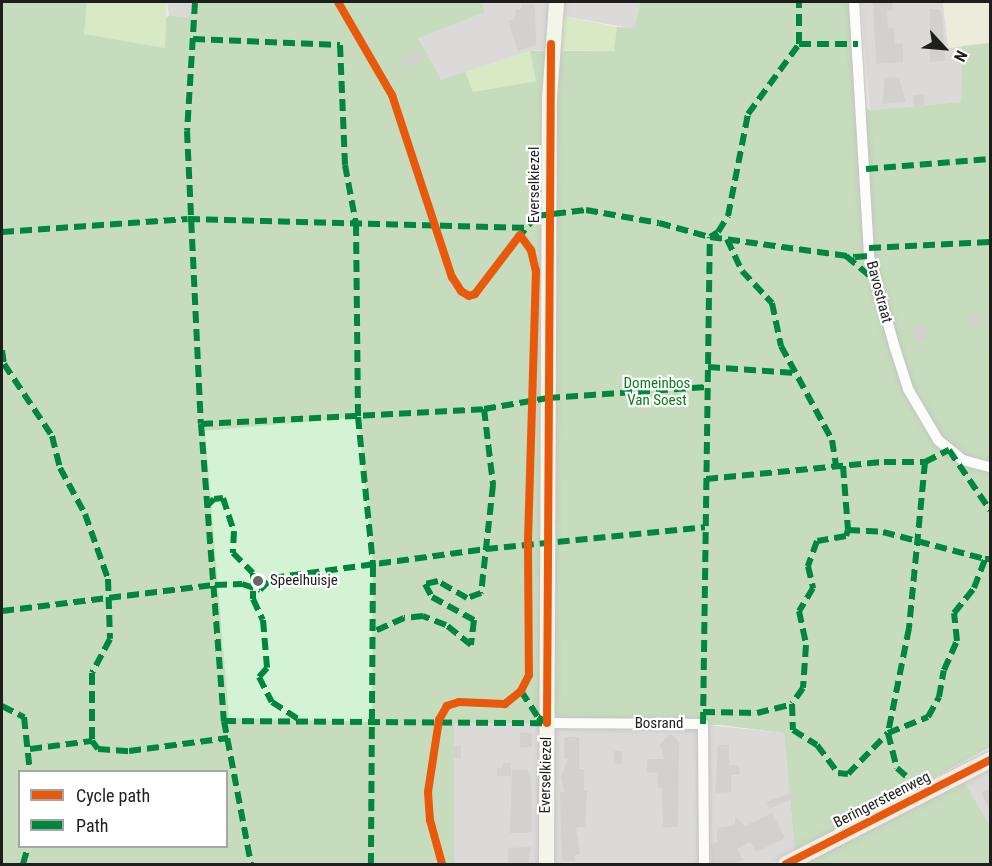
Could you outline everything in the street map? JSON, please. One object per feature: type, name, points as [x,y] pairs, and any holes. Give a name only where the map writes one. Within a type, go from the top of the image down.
[{"type":"main road","name":"Beringersteenweg","points":[[786,864],[990,759]]},
{"type":"street","name":"Everselkiezel","points":[[546,864],[549,109],[556,2]]},
{"type":"street","name":"Bavostraat","points":[[854,2],[869,256],[894,345],[908,389],[938,440],[963,460],[990,467]]},
{"type":"street","name":"Bosrand","points":[[547,723],[703,724],[704,864]]},
{"type":"shaded area","points":[[167,2],[198,2],[198,7],[188,18],[169,15]]},
{"type":"shaded area","points":[[482,2],[551,2],[546,50],[530,51],[441,81],[419,37],[485,12]]},
{"type":"shaded area","points":[[560,2],[640,2],[635,29],[558,15]]},
{"type":"shaded area","points":[[861,2],[943,2],[948,47],[962,46],[961,102],[870,110]]},
{"type":"shaded area","points":[[454,723],[543,725],[541,864],[452,864]]},
{"type":"shaded area","points":[[551,724],[701,724],[701,864],[551,864]]},
{"type":"shaded area","points":[[707,725],[784,733],[795,853],[771,864],[708,864]]},
{"type":"shaded area","points":[[990,767],[990,826],[964,781]]},
{"type":"green space","name":"Domeinbos Van Soest","points":[[2,2],[87,2],[84,34],[165,48],[166,19],[169,15],[188,18],[198,2],[482,2],[485,12],[419,38],[441,80],[465,72],[473,92],[536,81],[530,51],[614,51],[617,27],[635,28],[640,2],[850,2],[859,104],[870,110],[961,102],[962,46],[990,43],[990,747],[795,853],[784,733],[721,725],[454,723],[454,864],[2,864]]},
{"type":"green space","points":[[87,2],[167,2],[165,48],[84,34]]},
{"type":"green space","points":[[943,2],[990,2],[990,43],[948,48]]},
{"type":"green space","points":[[558,15],[617,27],[615,51],[555,50]]},
{"type":"green space","points":[[530,51],[536,81],[472,92],[465,72]]},
{"type":"green space","points":[[358,417],[373,565],[372,722],[229,718],[205,431]]},
{"type":"green space","points":[[964,781],[990,826],[990,864],[803,864]]},
{"type":"building","points":[[873,2],[892,2],[893,10],[887,11],[888,28],[894,28],[895,44],[903,43],[903,62],[876,64]]},
{"type":"building","points":[[522,4],[535,5],[536,45],[518,51],[508,21],[515,19],[516,9],[521,9]]},
{"type":"building","points":[[930,9],[939,9],[942,13],[945,61],[930,62]]},
{"type":"building","points":[[421,52],[424,61],[405,67],[402,58]]},
{"type":"building","points":[[885,77],[899,78],[906,102],[882,104]]},
{"type":"building","points":[[924,94],[925,105],[914,106],[913,95]]},
{"type":"building","points":[[970,316],[980,316],[980,325],[970,325]]},
{"type":"building","points":[[925,324],[930,338],[917,343],[912,329]]},
{"type":"building","name":"Speelhuisje","points":[[256,573],[261,578],[260,589],[254,585]]},
{"type":"building","points":[[520,733],[532,733],[532,747],[520,747]]},
{"type":"building","points":[[671,734],[679,742],[678,827],[663,827],[662,788],[658,788],[657,773],[647,773],[647,759],[664,759],[660,744]]},
{"type":"building","points":[[565,737],[579,737],[579,769],[584,769],[584,791],[587,791],[585,827],[576,827],[580,855],[575,855],[575,861],[562,861],[560,792],[564,792],[561,776],[568,759],[564,759]]},
{"type":"building","points":[[718,745],[729,745],[729,765],[739,765],[740,775],[731,775],[731,792],[715,793]]},
{"type":"building","points":[[454,746],[461,746],[461,758],[454,758]]},
{"type":"building","points":[[614,751],[622,751],[622,764],[614,764]]},
{"type":"building","points":[[503,763],[511,763],[511,776],[497,776],[497,768],[503,768]]},
{"type":"building","points":[[512,770],[528,770],[531,779],[532,832],[510,833]]},
{"type":"building","points":[[990,789],[990,811],[981,793]]},
{"type":"building","points":[[793,792],[795,797],[770,809],[766,802]]},
{"type":"building","points":[[772,813],[785,838],[757,852],[750,842],[737,849],[743,860],[733,864],[712,864],[711,845],[717,842],[717,828],[735,825],[735,817],[745,826]]},
{"type":"building","points":[[531,847],[528,864],[508,864],[508,848]]},
{"type":"marked path","points":[[195,2],[187,131],[201,424],[224,721],[251,864]]},
{"type":"marked path","points":[[710,237],[718,232],[728,216],[748,114],[799,44],[799,2]]},
{"type":"marked path","points":[[193,39],[340,45],[345,165],[356,224],[358,417],[373,565],[371,864]]},
{"type":"marked path","points":[[799,44],[858,44]]},
{"type":"marked path","points":[[866,169],[990,159]]},
{"type":"marked path","points":[[517,239],[536,216],[586,210],[659,223],[710,237],[855,257],[869,256]]},
{"type":"marked path","points":[[2,232],[188,219],[526,228]]},
{"type":"marked path","points":[[703,724],[710,237]]},
{"type":"marked path","points":[[727,239],[742,271],[772,303],[781,346],[832,440],[836,466]]},
{"type":"marked path","points":[[869,248],[990,242]]},
{"type":"marked path","points":[[846,256],[876,281]]},
{"type":"marked path","points":[[2,350],[4,364],[52,436],[60,468],[85,514],[108,579],[110,639],[92,673],[92,741],[98,749],[129,751],[228,738]]},
{"type":"marked path","points":[[708,367],[795,373]]},
{"type":"marked path","points":[[484,409],[548,398],[707,387]]},
{"type":"marked path","points":[[201,424],[484,409],[493,485],[481,593],[467,598],[438,581],[425,584],[432,597],[474,620],[471,645],[446,625],[423,616],[404,618],[372,632]]},
{"type":"marked path","points":[[706,479],[884,462],[925,462],[949,450],[990,510]]},
{"type":"marked path","points":[[925,462],[909,628],[888,733],[897,768],[925,793]]},
{"type":"marked path","points":[[843,466],[848,530],[846,536],[817,541],[808,566],[813,588],[799,611],[806,645],[803,688],[792,704],[793,730],[817,745],[838,773],[848,774],[888,733],[928,717],[939,697],[944,670],[957,641],[954,613],[974,588],[985,559],[990,559]]},
{"type":"marked path","points":[[207,506],[214,499],[223,498],[234,531],[233,553],[253,573],[253,599],[263,620],[267,668],[259,677],[272,702],[300,720]]},
{"type":"marked path","points":[[2,611],[215,585],[242,584],[260,590],[272,578],[486,549],[705,527]]},
{"type":"marked path","points":[[848,530],[883,532],[985,559]]},
{"type":"marked path","points":[[521,691],[538,717],[547,723]]},
{"type":"marked path","points":[[703,712],[757,713],[792,704]]},
{"type":"marked path","points":[[2,706],[24,717],[30,770]]},
{"type":"marked path","points":[[224,721],[547,723]]},
{"type":"marked path","points":[[30,749],[92,741]]},
{"type":"marked path","points":[[23,864],[27,848]]},
{"type":"cycle path","points":[[338,2],[392,95],[452,277],[461,291],[469,296],[475,294],[520,235],[531,250],[536,271],[528,545],[529,675],[521,691],[505,704],[459,702],[447,706],[439,720],[428,792],[430,820],[442,864]]},
{"type":"cycle path","points":[[547,723],[551,44]]},
{"type":"cycle path","points":[[786,864],[990,760]]},
{"type":"place","name":"Speelhuisje","points":[[258,581]]}]
